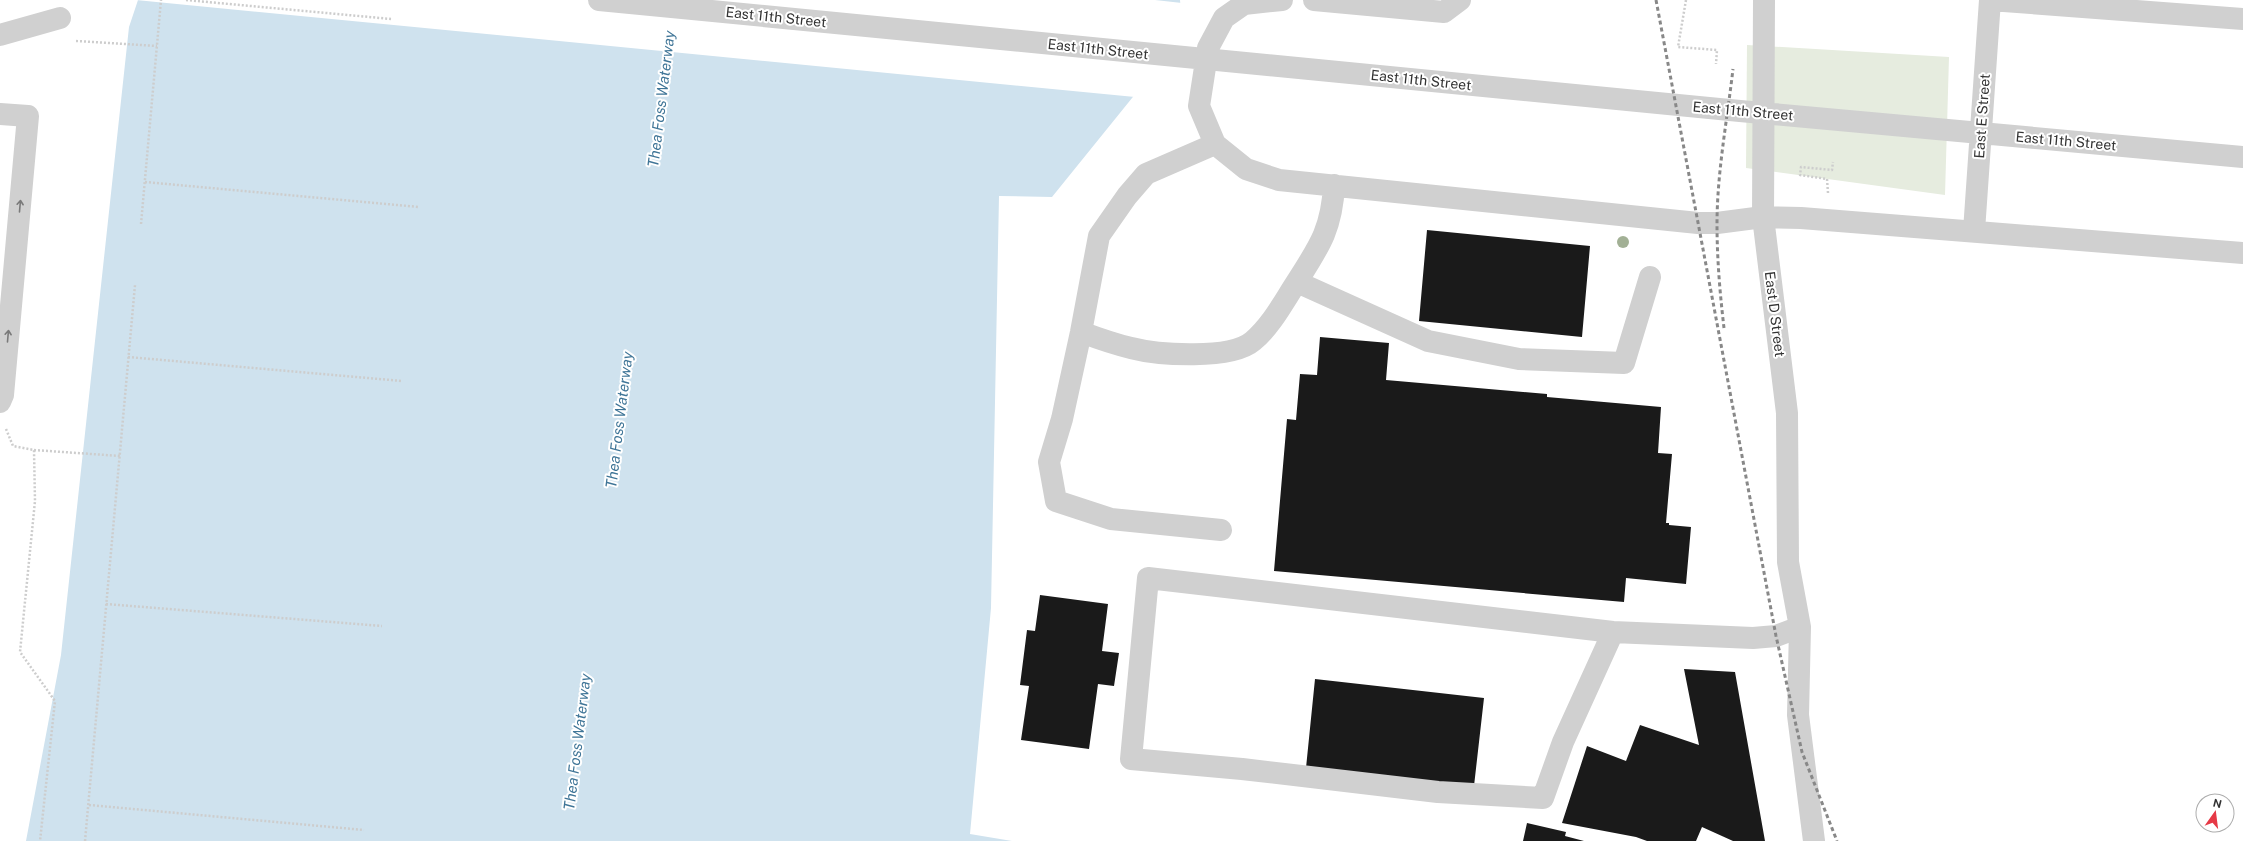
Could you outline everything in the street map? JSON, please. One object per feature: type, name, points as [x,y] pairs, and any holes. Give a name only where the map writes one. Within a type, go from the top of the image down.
[{"type":"street","name":"East 11th Street","points":[[599,0],[1732,111],[2243,157]]},
{"type":"street","points":[[1282,0],[1244,4],[1224,18],[1208,48],[1199,106],[1215,144],[1246,168],[1279,180],[1698,223],[1717,223],[1763,217],[1974,231],[2243,253]]},
{"type":"street","points":[[1314,0],[1444,12],[1460,0]]},
{"type":"street","name":"East D Street","points":[[1764,0],[1763,217],[1787,413],[1788,562],[1800,627],[1798,715],[1814,841]]},
{"type":"street","points":[[1990,0],[2053,2],[2243,19]]},
{"type":"street","name":"East E Street","points":[[1974,231],[1990,0]]},
{"type":"street","points":[[0,35],[60,18]]},
{"type":"street","points":[[0,114],[28,116],[3,395],[0,402]]},
{"type":"street","points":[[1215,144],[1146,174],[1127,196],[1099,236],[1081,332],[1049,462],[1056,501],[1111,519],[1221,530]]},
{"type":"street","points":[[1081,332],[1131,348],[1197,354],[1230,353],[1252,342],[1272,321],[1298,282],[1326,233],[1333,205],[1334,185]]},
{"type":"street","points":[[1298,282],[1428,341],[1519,359],[1624,363],[1650,276]]},
{"type":"street","points":[[1613,632],[1563,742],[1543,798],[1438,792],[1242,769],[1131,759],[1148,578],[1613,632],[1753,638],[1776,636],[1800,627]]},
{"type":"path","points":[[142,224],[161,0]]},
{"type":"path","points":[[186,0],[391,19]]},
{"type":"path","points":[[1686,0],[1678,47],[1717,50],[1716,64]]},
{"type":"path","points":[[72,41],[157,46]]},
{"type":"path","points":[[1826,179],[1800,175],[1801,167],[1832,170],[1833,162]]},
{"type":"path","points":[[145,182],[419,207]]},
{"type":"path","points":[[85,841],[135,285]]},
{"type":"path","points":[[128,357],[402,381]]},
{"type":"path","points":[[5,428],[13,446],[34,450],[120,456]]},
{"type":"path","points":[[34,450],[35,501],[20,652],[55,701],[40,841]]},
{"type":"path","points":[[106,604],[382,626]]},
{"type":"path","points":[[88,805],[364,830]]},
{"type":"shaded area","points":[[1747,45],[1949,57],[1945,195],[1746,168]]},
{"type":"water","name":"Thea Foss Waterway","points":[[138,0],[1180,0],[1183,35],[1052,197],[999,196],[991,608],[970,834],[1012,841],[26,841],[61,655],[129,27]]},
{"type":"pier","points":[[136,0],[1155,0],[1182,3],[1185,35],[1135,97]]},
{"type":"building","points":[[1427,230],[1590,246],[1582,337],[1419,321]]},
{"type":"building","points":[[1320,337],[1389,343],[1386,380],[1547,394],[1547,397],[1661,407],[1658,453],[1672,454],[1666,523],[1669,523],[1669,525],[1691,527],[1686,584],[1626,578],[1624,602],[1274,571],[1287,419],[1296,420],[1300,374],[1317,375]]},
{"type":"building","points":[[1040,595],[1108,604],[1102,651],[1119,653],[1114,686],[1098,684],[1089,749],[1021,740],[1029,686],[1020,685],[1027,630],[1035,631]]},
{"type":"building","points":[[1684,669],[1735,672],[1765,841],[1733,841],[1702,827],[1696,841],[1647,841],[1636,837],[1562,823],[1587,746],[1626,761],[1640,725],[1699,745]]},
{"type":"building","points":[[1315,679],[1484,698],[1474,786],[1306,768]]},
{"type":"building","points":[[1527,823],[1566,832],[1565,836],[1584,841],[1523,841]]},
{"type":"railway","points":[[1656,0],[1776,636],[1802,752],[1837,841]]},
{"type":"railway","points":[[1724,328],[1718,263],[1717,205],[1720,166],[1733,69]]}]
